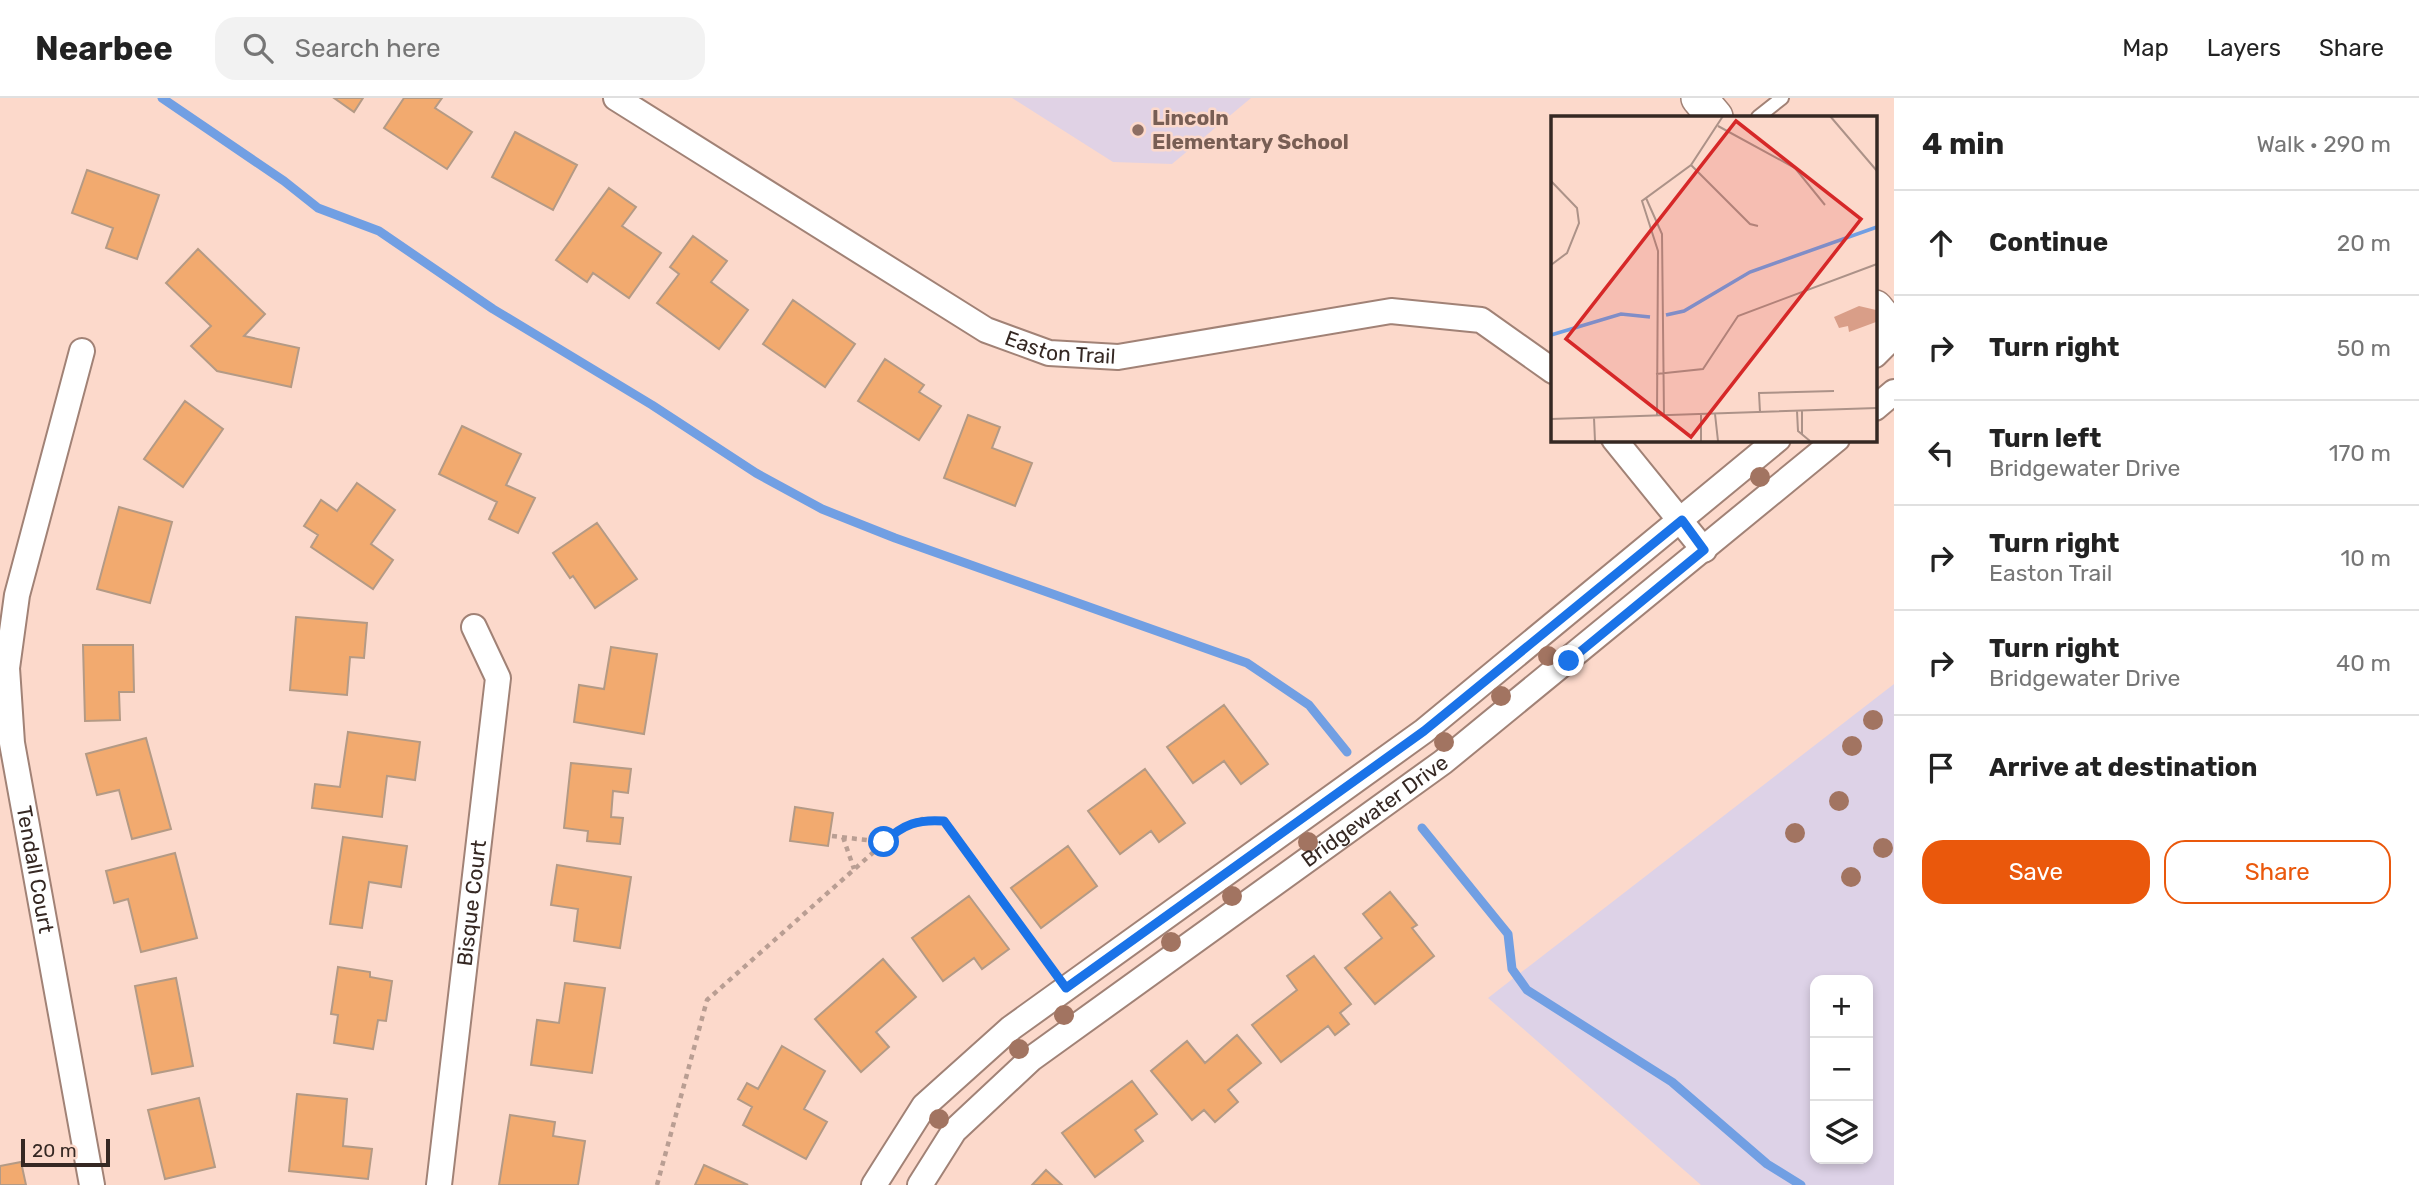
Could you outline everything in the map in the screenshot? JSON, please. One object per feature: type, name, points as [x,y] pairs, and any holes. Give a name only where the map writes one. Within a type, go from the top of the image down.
[{"type":"main road","points":[[1699,98],[1714,116]]},
{"type":"main road","points":[[1876,309],[1894,334]]},
{"type":"street","name":"Easton Trail","points":[[616,98],[986,330],[1049,353],[1118,357],[1391,311],[1481,320],[1551,370]]},
{"type":"street","points":[[1876,354],[1894,334]]},
{"type":"street","name":"Tendall Court","points":[[82,351],[17,596],[7,668],[12,743],[92,1185]]},
{"type":"street","points":[[1876,407],[1894,392]]},
{"type":"street","points":[[1616,441],[1704,550]]},
{"type":"street","name":"Bridgewater Drive","points":[[874,1185],[924,1106],[1011,1028],[1424,731],[1776,441]]},
{"type":"street","name":"Bridgewater Drive","points":[[920,1185],[954,1131],[1031,1059],[1443,762],[1835,441]]},
{"type":"street","name":"Bisque Court","points":[[439,1185],[498,678],[474,627]]},
{"type":"lane","points":[[1759,116],[1782,98]]},
{"type":"path","points":[[657,1185],[708,1000],[884,842],[922,819],[944,821],[1066,988]]},
{"type":"path","points":[[832,836],[884,842]]},
{"type":"path","points":[[843,838],[854,869]]},
{"type":"shaded area","name":"Lincoln Elementary School","points":[[1012,98],[1251,98],[1172,164],[1113,162]]},
{"type":"shaded area","points":[[1894,684],[1894,1185],[1701,1185],[1488,998]]},
{"type":"building","points":[[334,98],[363,98],[354,112]]},
{"type":"building","points":[[404,98],[442,98],[435,108],[472,132],[447,169],[384,128]]},
{"type":"building","points":[[515,132],[577,165],[553,210],[492,177]]},
{"type":"building","points":[[87,170],[159,195],[137,259],[106,248],[113,228],[72,213]]},
{"type":"building","points":[[609,188],[636,207],[622,226],[661,253],[629,298],[593,273],[587,282],[556,260]]},
{"type":"building","points":[[693,236],[727,261],[711,282],[748,310],[719,349],[657,303],[679,274],[670,267]]},
{"type":"building","points":[[198,249],[265,314],[244,336],[299,348],[291,387],[217,371],[191,346],[211,326],[166,283]]},
{"type":"building","points":[[793,300],[855,344],[825,387],[763,344]]},
{"type":"building","points":[[885,359],[924,385],[919,392],[941,406],[919,440],[858,401]]},
{"type":"building","points":[[185,401],[223,429],[183,487],[144,459]]},
{"type":"building","points":[[968,415],[1000,427],[992,448],[1032,463],[1015,506],[944,478]]},
{"type":"building","points":[[462,426],[521,454],[506,485],[535,498],[518,533],[489,519],[497,502],[439,474]]},
{"type":"building","points":[[357,483],[395,510],[371,544],[393,560],[373,589],[311,547],[318,535],[304,526],[321,500],[337,511]]},
{"type":"building","points":[[119,507],[172,522],[150,603],[97,589]]},
{"type":"building","points":[[597,523],[637,579],[595,608],[553,553]]},
{"type":"building","points":[[296,617],[367,623],[364,658],[350,657],[347,695],[290,690]]},
{"type":"building","points":[[83,645],[133,645],[134,692],[119,692],[120,720],[85,721]]},
{"type":"building","points":[[611,647],[657,654],[644,734],[574,722],[579,685],[604,689]]},
{"type":"building","points":[[1224,705],[1268,764],[1241,784],[1224,761],[1193,783],[1167,747]]},
{"type":"building","points":[[348,732],[420,742],[415,780],[387,776],[382,817],[312,808],[315,784],[340,787]]},
{"type":"building","points":[[146,738],[171,829],[132,839],[119,790],[97,795],[86,754]]},
{"type":"building","points":[[571,763],[631,769],[628,793],[613,791],[611,817],[623,818],[620,844],[587,841],[588,831],[564,828]]},
{"type":"building","points":[[1145,769],[1185,823],[1159,842],[1151,831],[1120,854],[1088,811]]},
{"type":"building","points":[[795,807],[833,813],[828,846],[790,841]]},
{"type":"building","points":[[343,837],[407,846],[401,887],[369,882],[362,928],[330,924]]},
{"type":"building","points":[[1068,846],[1097,886],[1041,928],[1011,888]]},
{"type":"building","points":[[175,853],[197,938],[141,952],[128,899],[114,903],[106,871]]},
{"type":"building","points":[[557,865],[631,877],[620,948],[574,941],[578,909],[551,905]]},
{"type":"building","points":[[1390,892],[1417,925],[1412,928],[1434,956],[1375,1004],[1345,968],[1382,938],[1363,914]]},
{"type":"building","points":[[969,896],[1009,949],[982,969],[974,958],[943,981],[912,938]]},
{"type":"building","points":[[1314,956],[1351,1004],[1340,1013],[1349,1024],[1335,1035],[1328,1026],[1281,1062],[1252,1025],[1297,990],[1287,976]]},
{"type":"building","points":[[883,959],[916,997],[876,1032],[889,1047],[861,1072],[815,1019]]},
{"type":"building","points":[[338,967],[370,972],[370,977],[392,981],[386,1021],[378,1020],[373,1049],[334,1043],[338,1015],[331,1014]]},
{"type":"building","points":[[176,978],[193,1066],[152,1074],[135,986]]},
{"type":"building","points":[[565,983],[605,988],[592,1073],[531,1065],[537,1020],[559,1023]]},
{"type":"building","points":[[1237,1035],[1261,1063],[1228,1090],[1238,1102],[1215,1122],[1204,1110],[1192,1120],[1151,1071],[1187,1041],[1205,1063]]},
{"type":"building","points":[[782,1046],[825,1071],[804,1109],[827,1122],[806,1159],[743,1125],[752,1107],[738,1099],[747,1083],[758,1089]]},
{"type":"building","points":[[1132,1081],[1157,1114],[1135,1130],[1143,1141],[1095,1177],[1062,1133]]},
{"type":"building","points":[[297,1094],[347,1099],[343,1146],[372,1149],[368,1179],[289,1171]]},
{"type":"building","points":[[199,1098],[215,1167],[165,1179],[148,1110]]},
{"type":"building","points":[[510,1115],[555,1122],[553,1136],[585,1141],[578,1185],[499,1185]]},
{"type":"building","points":[[21,1162],[26,1185],[0,1185],[0,1166]]},
{"type":"building","points":[[704,1165],[748,1185],[695,1185]]},
{"type":"building","points":[[1046,1170],[1062,1185],[1032,1185]]},
{"type":"waterway","points":[[162,98],[284,181],[318,208],[379,231],[493,309],[652,405],[756,473],[822,509],[895,538],[1247,663],[1309,705],[1347,752]]},
{"type":"waterway","points":[[1422,828],[1508,934],[1512,969],[1527,990],[1672,1082],[1767,1164],[1801,1185]]},
{"type":"place","name":"Lincoln Elementary School","points":[[1138,130]]},
{"type":"route","points":[[884,842],[922,819],[944,821],[975,867],[1066,988],[1424,731],[1682,520],[1704,550],[1569,661]]}]
